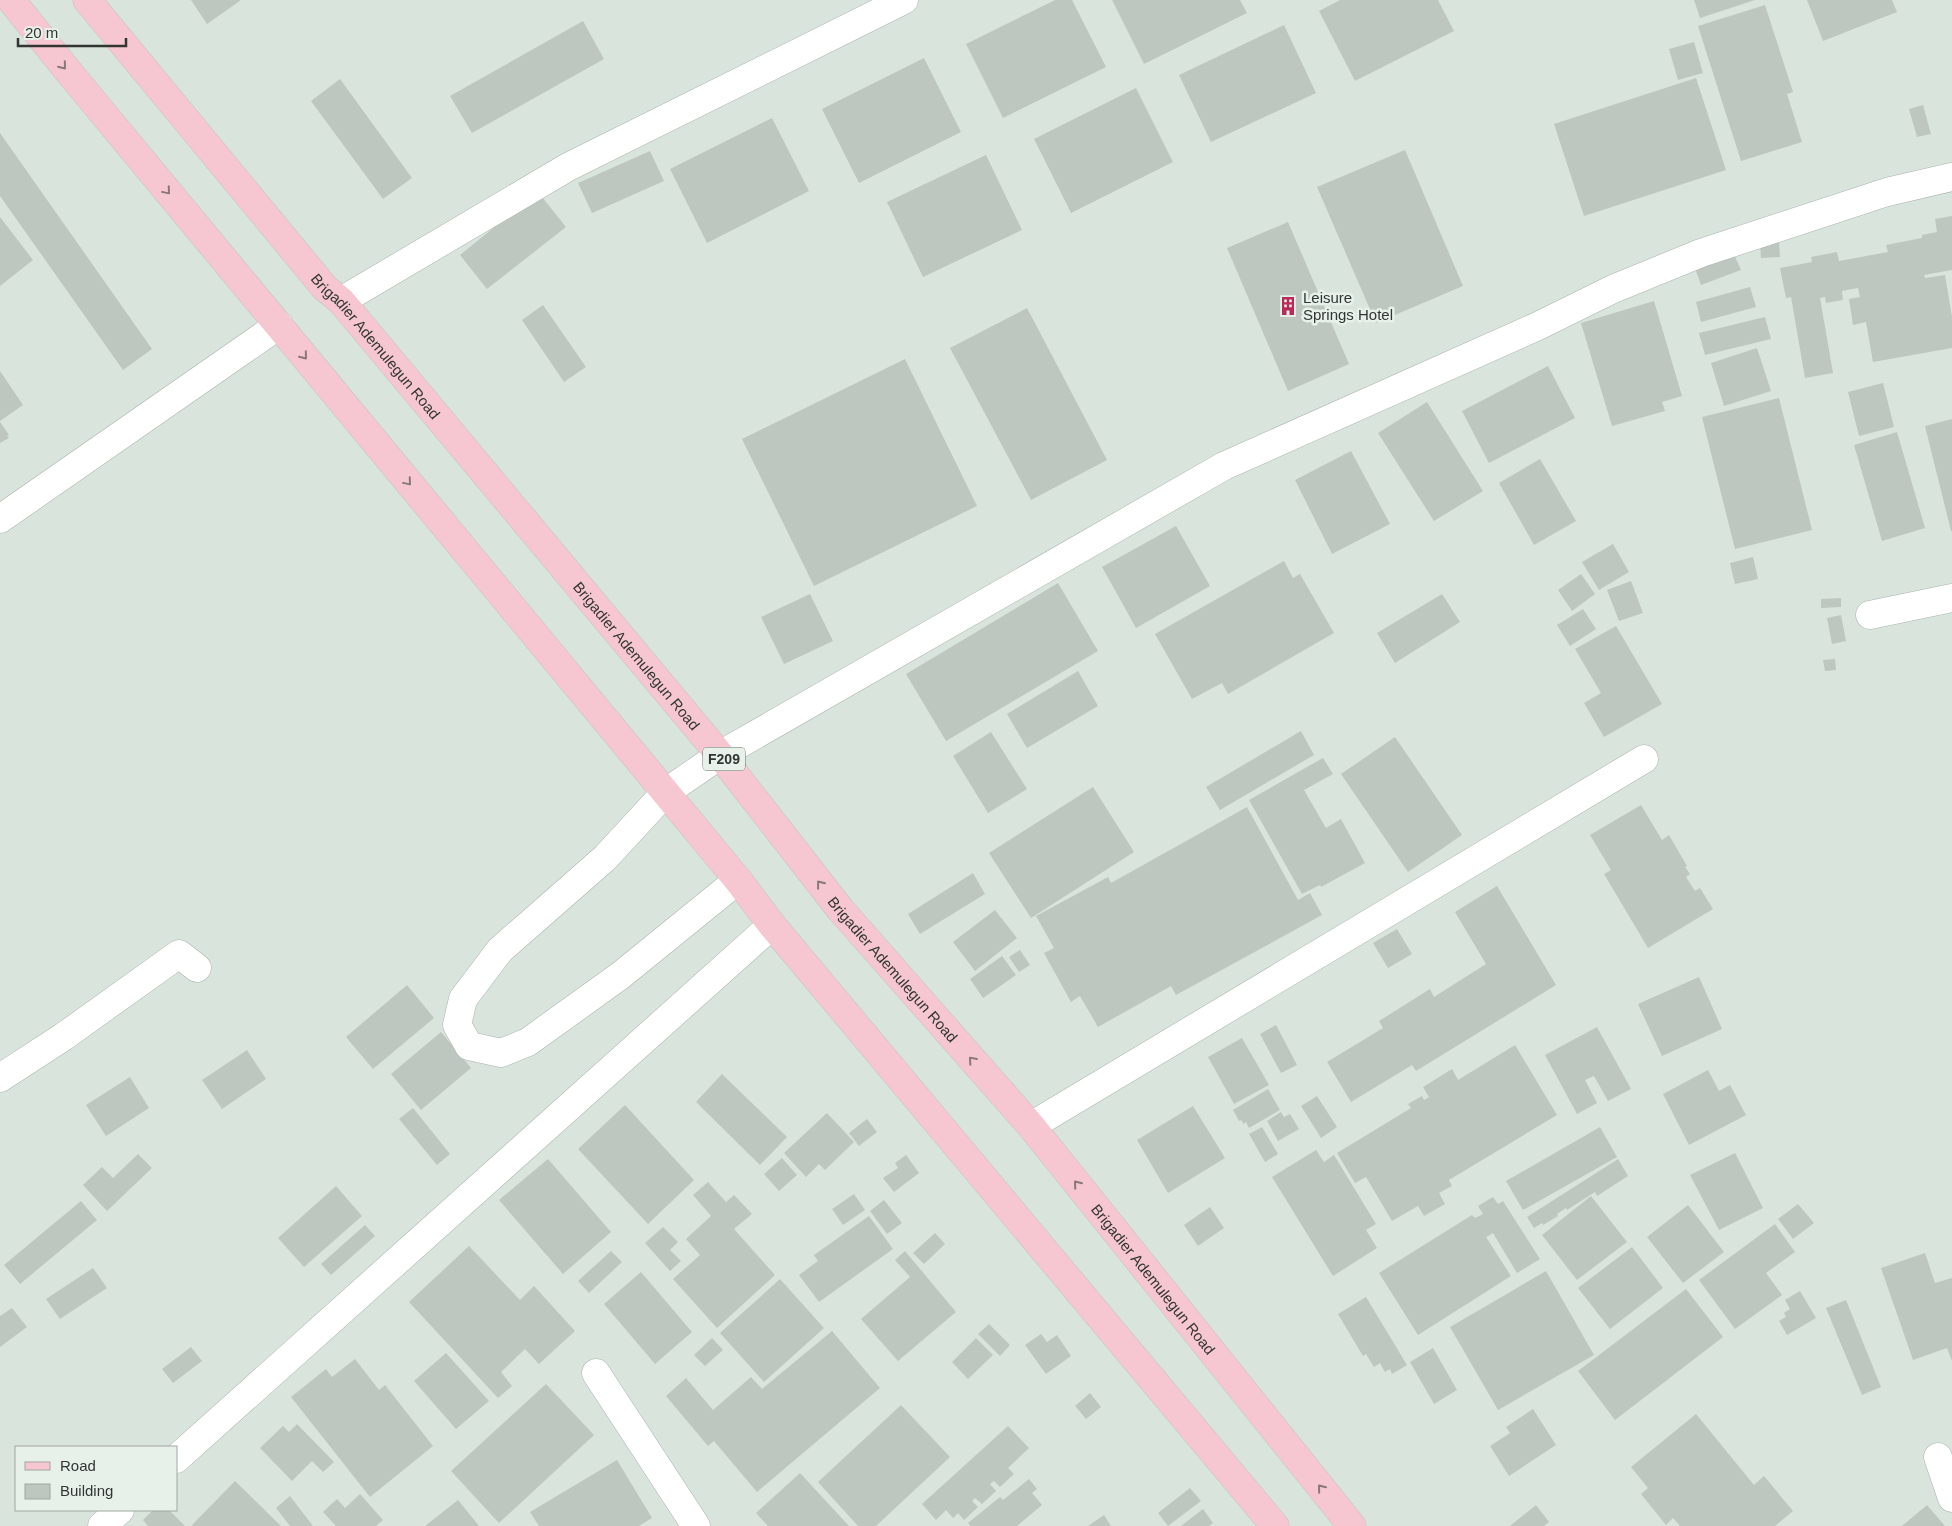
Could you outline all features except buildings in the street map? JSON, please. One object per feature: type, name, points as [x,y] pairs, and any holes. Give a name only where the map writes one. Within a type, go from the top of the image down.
[{"type":"main road","points":[[11,0],[738,880],[772,925],[1274,1526]]},
{"type":"main road","name":"Brigadier Ademulegun Road","points":[[87,0],[325,288],[341,301],[720,755],[840,909],[1031,1126],[1352,1526]]},
{"type":"street","points":[[341,301],[568,167],[904,0]]},
{"type":"street","points":[[738,880],[620,975],[528,1042],[501,1053],[469,1046],[458,1026],[463,999],[500,950],[605,858],[665,793],[720,755],[1224,466],[1538,326],[1613,289],[1700,253],[1887,192],[1952,177]]},
{"type":"street","points":[[0,519],[279,325]]},
{"type":"street","points":[[1870,614],[1952,598]]},
{"type":"street","points":[[1031,1126],[1644,759]]},
{"type":"street","points":[[178,1457],[772,925]]},
{"type":"street","points":[[0,1078],[71,1031],[179,954],[197,968]]},
{"type":"street","points":[[596,1373],[696,1526]]},
{"type":"street","points":[[1938,1457],[1952,1498]]},
{"type":"street","points":[[102,1526],[119,1511]]},
{"type":"place","name":"Leisure Springs Hotel","points":[[1288,306]]}]
